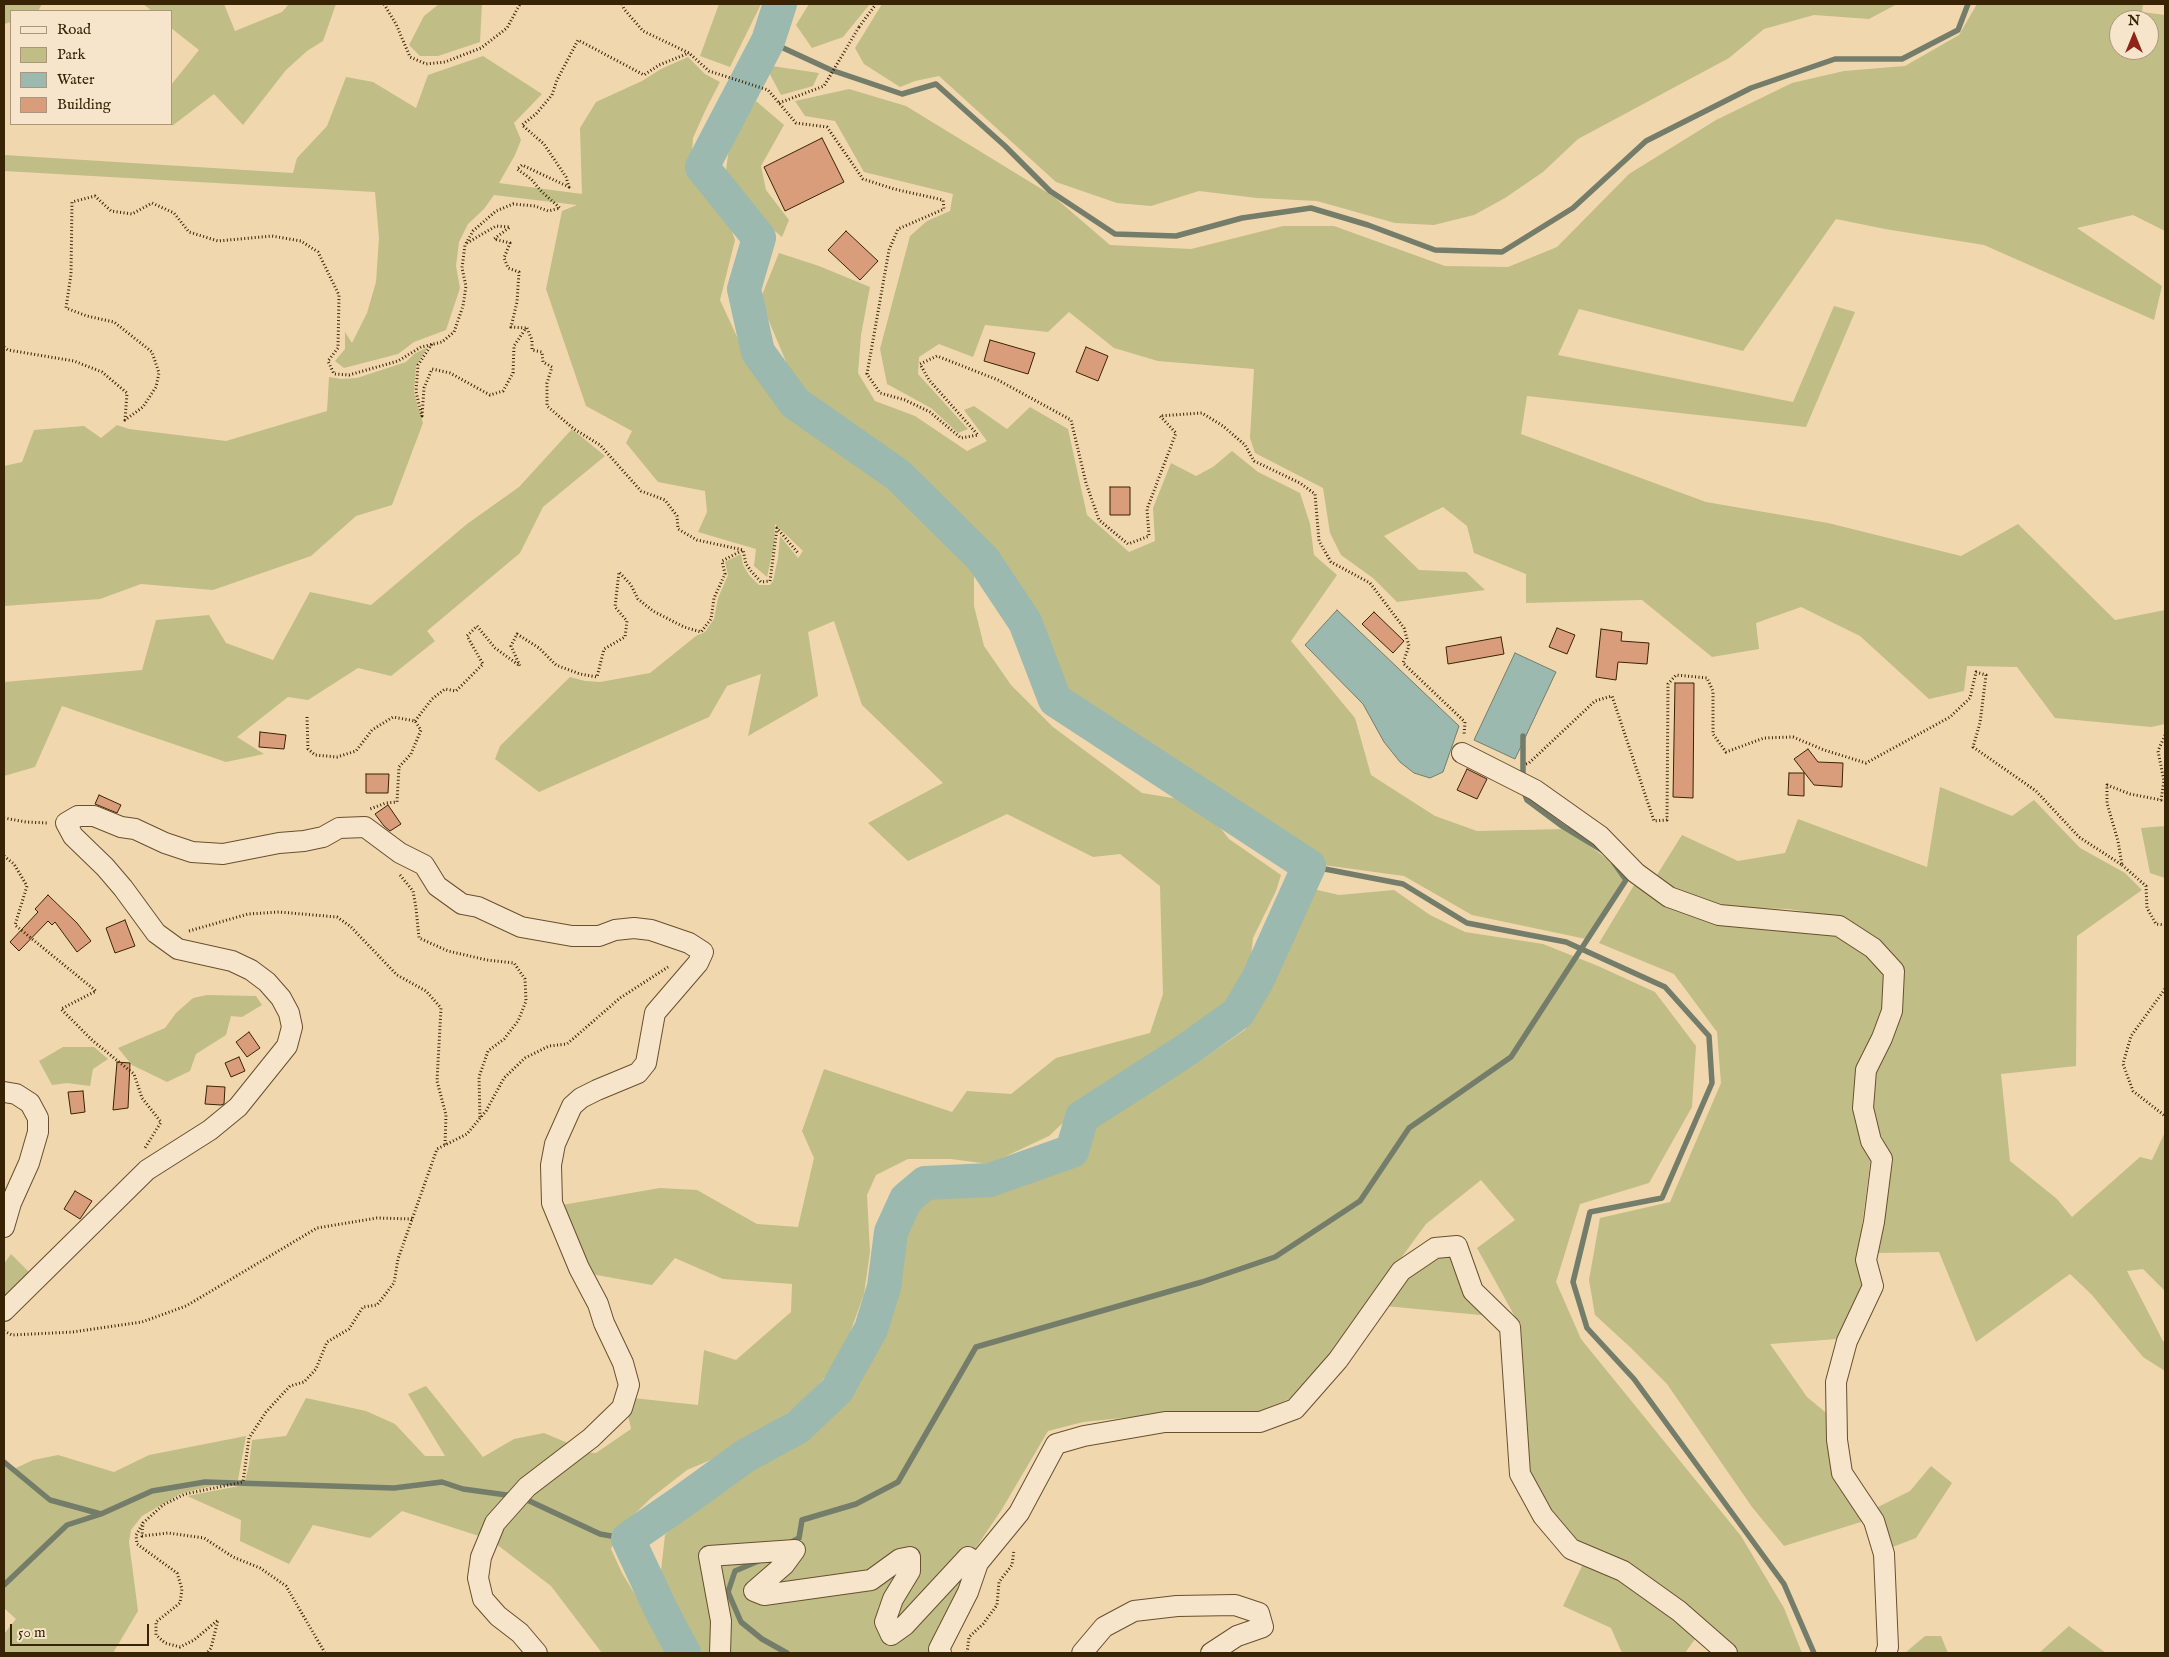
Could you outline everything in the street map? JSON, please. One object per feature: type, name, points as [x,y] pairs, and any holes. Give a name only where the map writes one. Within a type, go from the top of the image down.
[{"type":"street","points":[[1465,746],[1534,790],[1600,836],[1636,873],[1669,897],[1719,915],[1839,926],[1873,948],[1894,971],[1892,1010],[1882,1038],[1866,1070],[1863,1108],[1871,1141],[1882,1159],[1874,1222],[1866,1260],[1872,1286],[1847,1341],[1836,1382],[1837,1440],[1842,1473],[1874,1521],[1884,1554],[1888,1647],[1886,1653]]},
{"type":"street","points":[[4,1311],[146,1170],[210,1130],[238,1107],[287,1046],[292,1027],[289,1013],[281,998],[267,982],[251,970],[232,961],[178,949],[156,933],[123,888],[105,867],[73,836],[66,823],[78,816],[94,816],[121,827],[136,829],[165,843],[192,852],[223,854],[279,843],[304,842],[339,828],[365,827],[400,853],[424,865],[437,886],[462,904],[478,907],[521,927],[572,936],[599,936],[616,930],[634,928],[651,930],[689,943],[703,952],[698,963],[655,1013],[646,1063],[638,1073],[597,1090],[572,1106],[555,1144],[550,1165],[552,1203],[579,1268],[598,1304],[604,1323],[624,1363],[629,1385],[622,1408],[591,1438],[527,1487],[495,1522],[481,1557],[478,1578],[483,1599],[498,1616],[520,1633],[537,1653]]},
{"type":"street","points":[[4,1092],[16,1094],[30,1104],[38,1118],[38,1132],[4,1227]]},
{"type":"street","points":[[941,1653],[939,1649],[968,1592],[978,1563],[1019,1513],[1056,1444],[1084,1436],[1164,1422],[1260,1422],[1295,1409],[1338,1360],[1401,1271],[1434,1248],[1458,1246],[1473,1291],[1510,1327],[1520,1474],[1543,1516],[1571,1549],[1623,1571],[1679,1610],[1727,1653]]},
{"type":"street","points":[[720,1653],[721,1621],[709,1556],[795,1550],[784,1565],[754,1591],[764,1595],[871,1580],[900,1559],[910,1557],[910,1571],[894,1599],[885,1622],[891,1635],[905,1625],[968,1557],[978,1563]]},
{"type":"street","points":[[1082,1653],[1104,1627],[1134,1610],[1177,1606],[1235,1605],[1259,1613],[1263,1628],[1237,1636],[1211,1653]]},
{"type":"path","points":[[384,4],[396,24],[410,57],[426,64],[445,62],[481,48],[507,28],[520,4]]},
{"type":"path","points":[[622,4],[643,31],[689,53],[709,70],[768,90],[796,123],[827,127],[863,180],[943,200],[944,209],[898,229],[889,250],[868,374],[880,393],[905,400],[930,412],[961,438],[978,435],[929,380],[920,364],[937,356],[998,380],[1071,420],[1086,482],[1099,520],[1128,544],[1149,536],[1147,509],[1176,432],[1160,416],[1202,413],[1223,426],[1245,445],[1254,461],[1300,484],[1315,494],[1319,541],[1332,562],[1370,583],[1404,628],[1408,646],[1403,663],[1466,722],[1465,746]]},
{"type":"path","points":[[779,103],[824,86],[859,27],[876,4]]},
{"type":"path","points":[[4,347],[8,350],[74,361],[102,372],[127,393],[125,420],[143,407],[156,387],[159,373],[152,352],[114,322],[87,316],[66,308],[70,274],[72,202],[95,196],[111,211],[132,214],[152,203],[174,213],[189,232],[218,241],[272,236],[301,242],[318,252],[339,295],[338,348],[328,361],[334,374],[349,375],[386,366],[398,361],[421,347],[442,342],[454,332],[464,306],[466,286],[462,268],[465,245],[473,231],[496,211],[513,204],[535,206],[548,211],[560,208],[531,179],[517,169],[522,165],[569,187],[566,177],[544,144],[522,125],[536,114],[552,95],[557,80],[578,40],[644,75],[659,65],[689,53]]},
{"type":"path","points":[[465,245],[496,226],[510,227],[494,239],[510,243],[504,258],[508,268],[519,272],[517,302],[511,327],[526,328]]},
{"type":"path","points":[[432,344],[418,365],[416,392],[422,416],[424,388],[432,369],[450,373],[490,396],[503,391],[513,373],[514,346],[526,328]]},
{"type":"path","points":[[526,328],[532,340],[532,350],[542,352],[543,362],[552,367],[548,383],[548,406],[574,428],[600,444],[641,491],[665,500],[677,516],[678,529],[697,540],[743,550]]},
{"type":"path","points":[[743,550],[746,564],[761,582],[770,581],[777,528],[798,553]]},
{"type":"path","points":[[415,721],[432,700],[445,689],[456,691],[482,664],[467,636],[477,626],[495,648],[520,666],[511,646],[516,634],[539,648],[556,665],[580,674],[597,677],[604,650],[625,636],[627,621],[615,607],[619,572],[631,585],[638,600],[653,611],[684,627],[701,632],[710,619],[714,598],[725,574],[722,561],[743,550]]},
{"type":"path","points":[[1521,765],[1529,763],[1594,701],[1612,696],[1654,821],[1667,820],[1668,684],[1676,675],[1707,678],[1713,691],[1712,734],[1726,752],[1764,738],[1793,737],[1824,750],[1866,763],[1950,717],[1970,698],[1976,672],[1986,675],[1980,723],[1972,747],[2036,791],[2079,837],[2122,865],[2146,886],[2147,908],[2156,924],[2165,925]]},
{"type":"path","points":[[307,717],[308,748],[315,755],[337,758],[356,751],[372,730],[393,717],[415,721],[421,730],[411,754],[398,767],[397,802],[386,803],[372,808],[339,828]]},
{"type":"path","points":[[1465,746],[1466,722]]},
{"type":"path","points":[[2122,865],[2118,841],[2107,803],[2107,785],[2130,794],[2161,800],[2164,781],[2158,751],[2165,734]]},
{"type":"path","points":[[4,818],[26,822],[66,823]]},
{"type":"path","points":[[4,856],[14,864],[27,886],[15,925],[96,991],[61,1009],[94,1041],[134,1074],[142,1098],[161,1122],[142,1154]]},
{"type":"path","points":[[398,873],[413,891],[419,938],[448,951],[487,960],[514,963],[525,979],[526,1001],[518,1021],[504,1039],[488,1051],[479,1077],[480,1120]]},
{"type":"path","points":[[156,933],[182,932],[248,914],[279,912],[337,917],[350,926],[397,975],[426,991],[440,1008],[438,1081],[446,1116],[445,1145]]},
{"type":"path","points":[[207,1653],[211,1648],[218,1620],[194,1640],[180,1647],[165,1643],[156,1635],[156,1622],[180,1603],[182,1589],[177,1573],[137,1544],[136,1535],[143,1524],[163,1505],[185,1494],[243,1482],[249,1438],[266,1412],[290,1386],[304,1382],[316,1370],[327,1342],[349,1329],[363,1308],[377,1305],[394,1283],[398,1259],[438,1148],[467,1134],[486,1112],[504,1078],[525,1058],[549,1046],[567,1044],[620,998],[672,964]]},
{"type":"path","points":[[2165,989],[2131,1036],[2123,1064],[2133,1091],[2165,1116]]},
{"type":"path","points":[[4,1331],[12,1335],[73,1332],[142,1322],[186,1306],[317,1228],[377,1218],[413,1219]]},
{"type":"path","points":[[143,1524],[142,1536],[168,1533],[204,1538],[233,1557],[260,1568],[286,1586],[325,1653]]},
{"type":"path","points":[[967,1653],[969,1637],[983,1624],[997,1605],[999,1582],[1012,1565],[1014,1550],[1007,1555]]},
{"type":"green space","points":[[4,4],[42,4],[39,10],[10,10],[10,22],[4,24]]},
{"type":"green space","points":[[143,4],[224,4],[235,31],[282,12],[289,4],[336,4],[323,41],[307,51],[286,70],[243,125],[214,94],[172,126],[172,84],[199,50],[172,29],[172,10],[151,10]]},
{"type":"green space","points":[[439,4],[482,4],[480,42],[438,56],[420,56],[409,45],[424,16]]},
{"type":"green space","points":[[719,4],[761,4],[730,67],[700,56]]},
{"type":"green space","points":[[809,4],[870,4],[843,37],[812,48],[796,25]]},
{"type":"green space","points":[[882,4],[1897,4],[1869,19],[1814,15],[1764,29],[1729,58],[1578,139],[1543,172],[1505,198],[1474,215],[1434,225],[1395,223],[1317,201],[1257,198],[1199,191],[1151,206],[1117,203],[1056,182],[939,76],[915,81],[900,87],[864,64],[855,48]]},
{"type":"green space","points":[[1977,4],[2143,4],[2142,10],[2109,10],[2109,60],[2159,60],[2159,14],[2165,15],[2165,231],[2133,215],[2077,228],[2162,286],[2154,320],[1984,245],[1836,219],[1743,351],[1579,309],[1558,355],[1793,402],[1834,306],[1855,312],[1806,427],[1527,396],[1521,434],[1706,502],[1828,523],[1961,556],[2018,524],[2115,620],[2165,610],[2165,724],[2151,727],[2055,718],[2017,667],[1967,666],[1964,691],[1929,699],[1860,636],[1801,607],[1756,623],[1759,649],[1712,657],[1642,600],[1526,603],[1526,574],[1474,553],[1467,526],[1443,507],[1384,536],[1419,570],[1466,572],[1485,590],[1397,602],[1373,578],[1341,555],[1330,533],[1323,488],[1255,453],[1250,438],[1254,369],[1158,361],[1114,348],[1069,312],[1048,332],[985,325],[973,357],[939,344],[919,357],[918,374],[968,429],[958,433],[931,408],[887,384],[880,349],[910,236],[927,221],[950,211],[953,194],[864,172],[835,121],[805,116],[795,101],[849,89],[906,106],[1053,196],[1110,245],[1191,249],[1283,226],[1334,226],[1445,266],[1508,267],[1557,247],[1629,174],[1716,120],[1792,83],[1844,71],[1905,66],[1959,35]]},
{"type":"green space","points":[[483,56],[542,94],[514,123],[521,140],[499,183],[582,194],[580,128],[596,102],[688,57],[705,74],[720,82],[693,138],[691,167],[707,195],[728,219],[735,240],[720,300],[751,367],[784,408],[872,475],[949,539],[974,564],[974,606],[984,646],[1011,685],[1053,727],[1142,793],[1185,800],[1214,820],[1229,839],[1281,875],[1276,891],[1253,938],[1250,966],[1242,988],[1229,1010],[1177,1048],[1069,1117],[1049,1136],[989,1164],[951,1159],[908,1159],[876,1175],[867,1195],[870,1252],[864,1294],[850,1333],[833,1368],[803,1402],[741,1447],[687,1470],[651,1498],[617,1531],[611,1549],[622,1573],[669,1653],[602,1653],[551,1586],[491,1540],[499,1523],[580,1452],[596,1453],[631,1429],[627,1410],[633,1398],[698,1405],[704,1350],[736,1360],[791,1312],[792,1284],[723,1279],[675,1258],[652,1285],[591,1274],[562,1205],[660,1188],[697,1190],[757,1224],[798,1227],[814,1158],[802,1131],[824,1069],[952,1112],[967,1091],[1011,1094],[1056,1058],[1150,1033],[1163,994],[1160,886],[1120,854],[1093,857],[1007,814],[908,861],[868,823],[943,783],[862,705],[834,621],[808,632],[818,696],[748,736],[761,674],[727,686],[709,717],[539,792],[495,759],[500,746],[570,677],[600,682],[650,673],[696,636],[705,632],[714,619],[718,598],[728,575],[725,562],[741,554],[743,565],[749,575],[759,585],[770,585],[773,581],[778,558],[780,536],[798,558],[803,551],[775,524],[774,545],[767,577],[754,566],[756,549],[698,532],[707,512],[705,491],[658,482],[626,443],[632,431],[586,406],[546,289],[562,211],[577,205],[494,195],[484,209],[468,224],[459,242],[456,266],[460,288],[446,330],[414,342],[398,354],[344,368],[335,361],[345,349],[345,332],[352,343],[367,313],[376,282],[379,238],[375,192],[4,171],[4,155],[293,173],[297,158],[327,126],[346,77],[373,82],[416,108],[428,75]]},
{"type":"green space","points":[[765,65],[819,73],[813,86],[781,95]]},
{"type":"green space","points":[[756,101],[784,125],[761,166],[766,190],[789,220],[782,237],[741,203],[725,177],[730,141]]},
{"type":"green space","points":[[779,253],[819,266],[870,287],[861,335],[858,373],[875,401],[915,416],[967,451],[987,441],[964,410],[974,406],[1007,429],[1030,407],[1068,429],[1087,515],[1129,552],[1155,541],[1153,508],[1171,463],[1196,476],[1213,467],[1232,451],[1258,472],[1300,493],[1310,524],[1314,555],[1337,575],[1291,641],[1355,718],[1371,775],[1435,816],[1477,831],[1566,829],[1627,873],[1586,939],[1472,915],[1404,876],[1294,861],[1060,693],[988,552],[908,466],[801,397],[760,300]]},
{"type":"green space","points":[[428,347],[416,366],[414,393],[423,423],[392,505],[356,516],[311,556],[213,590],[141,584],[100,599],[4,606],[4,466],[22,462],[34,430],[84,426],[101,438],[117,425],[129,429],[226,441],[327,411],[329,377],[341,379],[357,378],[406,362],[414,354]]},
{"type":"green space","points":[[572,429],[605,456],[543,507],[520,553],[427,631],[435,641],[391,676],[358,668],[308,700],[288,697],[237,737],[264,754],[226,762],[62,706],[35,767],[4,776],[4,682],[142,670],[156,620],[209,615],[226,643],[273,660],[310,592],[371,605],[467,524],[519,487]]},
{"type":"green space","points":[[1940,787],[2012,816],[2034,800],[2080,848],[2125,873],[2142,890],[2077,936],[2076,1066],[2001,1074],[2010,1161],[2057,1199],[2072,1217],[2140,1157],[2152,1160],[2165,1132],[2165,1291],[2143,1269],[2127,1271],[2165,1343],[2165,1371],[2143,1357],[2092,1295],[2070,1274],[1976,1342],[1939,1252],[1878,1253],[1893,1160],[1877,1127],[1872,1101],[1874,1072],[1892,1041],[1902,1008],[1901,967],[1876,937],[1842,918],[1789,909],[1715,907],[1669,890],[1655,878],[1682,835],[1738,861],[1785,853],[1798,819],[1927,867]]},
{"type":"green space","points":[[2165,826],[2165,878],[2150,873],[2141,828]]},
{"type":"green space","points":[[1636,882],[1670,904],[1841,932],[1888,976],[1887,1013],[1860,1072],[1871,1156],[1858,1256],[1864,1290],[1837,1339],[1770,1344],[1807,1397],[1830,1416],[1864,1521],[1784,1546],[1752,1507],[1667,1384],[1595,1315],[1589,1280],[1600,1218],[1670,1202],[1721,1083],[1717,1032],[1674,974],[1599,943]]},
{"type":"green space","points":[[1300,886],[1339,895],[1394,890],[1430,915],[1465,932],[1543,944],[1598,966],[1655,992],[1696,1046],[1692,1107],[1649,1183],[1580,1204],[1556,1282],[1581,1339],[1741,1536],[1784,1608],[1802,1653],[1737,1653],[1685,1603],[1575,1540],[1548,1506],[1529,1470],[1519,1324],[1477,1248],[1515,1220],[1481,1180],[1426,1224],[1332,1352],[1289,1399],[1254,1413],[1161,1414],[1083,1422],[1048,1431],[1002,1509],[971,1555],[905,1620],[890,1621],[918,1570],[887,1567],[767,1592],[800,1548],[705,1553],[715,1653],[690,1653],[659,1589],[665,1535],[684,1515],[708,1496],[806,1437],[838,1404],[877,1351],[896,1240],[908,1201],[925,1193],[979,1192],[1039,1154],[1193,1066],[1246,1029],[1257,990],[1265,945],[1288,901]]},
{"type":"green space","points":[[207,995],[256,996],[262,1005],[242,1017],[231,1016],[226,1035],[196,1054],[190,1071],[167,1082],[132,1065],[118,1048],[165,1028],[176,1013],[193,998]]},
{"type":"green space","points":[[63,1047],[94,1047],[108,1059],[93,1069],[90,1086],[67,1083],[52,1085],[39,1061]]},
{"type":"green space","points":[[11,1254],[32,1275],[4,1301],[4,1264]]},
{"type":"green space","points":[[1454,1254],[1491,1316],[1385,1306],[1406,1275],[1438,1255]]},
{"type":"green space","points":[[426,1386],[483,1457],[514,1439],[544,1433],[575,1446],[482,1537],[402,1511],[370,1538],[313,1525],[289,1564],[240,1541],[241,1520],[187,1496],[244,1485],[252,1440],[286,1436],[306,1398],[366,1411],[395,1424],[425,1456],[445,1456],[408,1394]]},
{"type":"green space","points":[[246,1436],[238,1480],[182,1493],[142,1516],[131,1530],[129,1542],[138,1611],[113,1653],[4,1653],[4,1634],[16,1619],[4,1608],[4,1463],[16,1468],[33,1460],[58,1455],[114,1472],[149,1455]]},
{"type":"green space","points":[[1931,1466],[1952,1483],[1916,1538],[1890,1548],[1876,1508],[1910,1491]]},
{"type":"green space","points":[[787,1553],[764,1599],[906,1561],[891,1641],[970,1569],[936,1653],[723,1653],[713,1559]]},
{"type":"green space","points":[[1583,1564],[1624,1581],[1680,1622],[1695,1639],[1685,1653],[1622,1653],[1611,1628],[1563,1606]]},
{"type":"green space","points":[[2069,1626],[2106,1653],[2039,1653]]},
{"type":"green space","points":[[1925,1636],[1941,1636],[1948,1653],[1905,1653]]},
{"type":"water","points":[[1337,610],[1459,726],[1443,772],[1430,778],[1414,773],[1400,762],[1384,742],[1363,704],[1305,645]]},
{"type":"water","points":[[1515,653],[1556,672],[1515,759],[1474,740]]},
{"type":"building","points":[[822,138],[844,182],[785,211],[764,167]]},
{"type":"building","points":[[846,231],[878,261],[860,280],[828,250]]},
{"type":"building","points":[[990,340],[1035,353],[1028,374],[984,361]]},
{"type":"building","points":[[1086,347],[1108,356],[1098,381],[1076,372]]},
{"type":"building","points":[[1110,487],[1130,487],[1130,515],[1110,515]]},
{"type":"building","points":[[1374,612],[1404,641],[1393,653],[1362,624]]},
{"type":"building","points":[[1557,628],[1575,635],[1567,654],[1549,647]]},
{"type":"building","points":[[1601,629],[1622,632],[1621,641],[1649,643],[1647,664],[1618,662],[1616,680],[1596,677]]},
{"type":"building","points":[[1501,637],[1504,654],[1448,664],[1446,647]]},
{"type":"building","points":[[1675,683],[1694,683],[1693,798],[1673,797]]},
{"type":"building","points":[[260,732],[286,735],[284,749],[259,747]]},
{"type":"building","points":[[1808,749],[1818,762],[1843,763],[1842,787],[1814,785],[1794,759]]},
{"type":"building","points":[[1467,769],[1487,779],[1477,799],[1457,790]]},
{"type":"building","points":[[1789,773],[1804,773],[1804,796],[1788,795]]},
{"type":"building","points":[[366,774],[389,774],[388,793],[366,793]]},
{"type":"building","points":[[99,795],[121,805],[117,813],[95,804]]},
{"type":"building","points":[[388,805],[401,824],[390,831],[375,814]]},
{"type":"building","points":[[48,895],[77,923],[91,941],[77,952],[55,922],[52,925],[48,921],[19,951],[10,942],[38,912],[35,909]]},
{"type":"building","points":[[125,920],[135,946],[115,953],[106,928]]},
{"type":"building","points":[[249,1032],[260,1048],[247,1057],[236,1042]]},
{"type":"building","points":[[239,1057],[245,1071],[231,1077],[225,1063]]},
{"type":"building","points":[[117,1062],[130,1063],[128,1108],[113,1110]]},
{"type":"building","points":[[207,1086],[225,1087],[224,1104],[205,1104]]},
{"type":"building","points":[[83,1091],[85,1112],[71,1114],[68,1092]]},
{"type":"building","points":[[75,1191],[92,1201],[80,1219],[64,1209]]},
{"type":"waterway","points":[[684,1653],[661,1610],[628,1539],[745,1456],[798,1427],[837,1390],[871,1329],[884,1287],[891,1232],[906,1199],[925,1183],[990,1180],[1072,1151],[1082,1117],[1188,1049],[1238,1013],[1258,979],[1309,866],[1055,700],[1025,622],[983,559],[898,475],[795,403],[758,352],[744,289],[759,238],[702,167],[768,41],[780,4]]},
{"type":"waterway","points":[[768,41],[831,70],[902,94],[936,84],[1005,146],[1050,191],[1115,234],[1176,236],[1242,218],[1311,208],[1368,225],[1435,250],[1502,252],[1573,208],[1646,141],[1751,88],[1835,59],[1902,59],[1958,30],[1968,4]]},
{"type":"waterway","points":[[1523,736],[1523,780]]},
{"type":"waterway","points":[[1523,789],[1527,800],[1562,826],[1603,851]]},
{"type":"waterway","points":[[788,1544],[799,1538],[802,1520],[856,1504],[898,1482],[976,1347],[1202,1282],[1275,1257],[1360,1201],[1409,1128],[1511,1057],[1626,880],[1614,863]]},
{"type":"waterway","points":[[1309,866],[1403,884],[1467,923],[1566,942],[1665,987],[1709,1036],[1712,1083],[1662,1198],[1590,1212],[1573,1282],[1587,1328],[1634,1379],[1784,1584],[1814,1653]]},
{"type":"waterway","points":[[4,1462],[50,1500],[101,1514]]},
{"type":"waterway","points":[[4,1585],[67,1525],[101,1514],[152,1491],[205,1482],[394,1488],[442,1482],[463,1489],[514,1496]]},
{"type":"waterway","points":[[523,1498],[600,1534],[628,1539]]},
{"type":"waterway","points":[[763,1559],[735,1571],[728,1592],[741,1622],[762,1639],[787,1653]]}]
